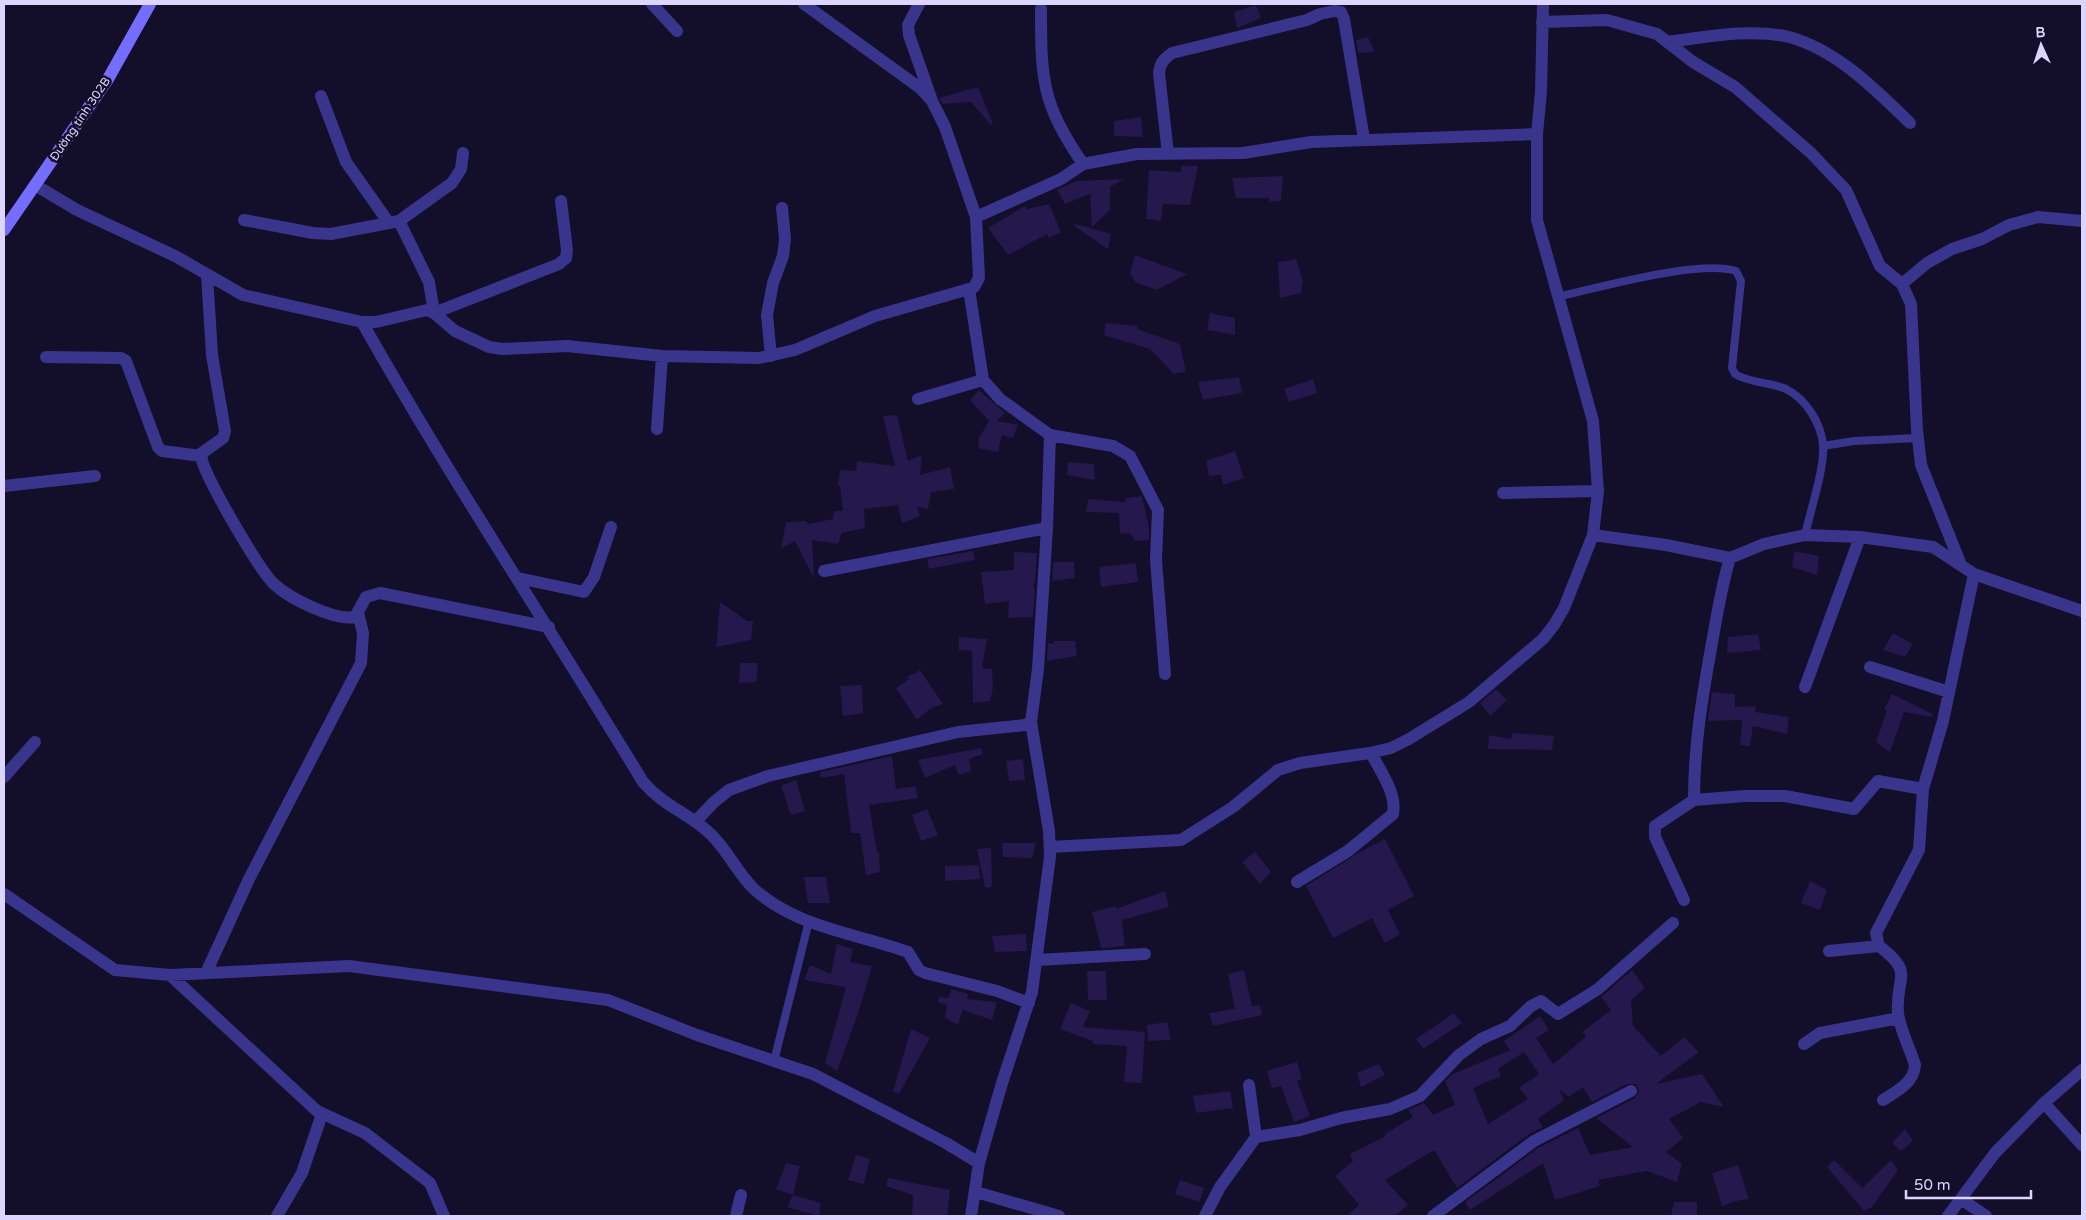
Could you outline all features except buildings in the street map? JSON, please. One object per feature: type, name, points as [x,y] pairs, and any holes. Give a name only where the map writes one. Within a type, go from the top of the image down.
[{"type":"main road","name":"Đường tỉnh 302B","points":[[4,230],[108,79],[150,4]]},
{"type":"street","points":[[652,4],[677,32]]},
{"type":"street","points":[[804,4],[920,88],[932,101]]},
{"type":"street","points":[[34,185],[77,210],[177,257],[243,295],[362,322],[376,322],[419,310],[434,313],[455,331],[489,347],[502,349],[567,346],[662,356],[739,358],[771,356],[795,350],[875,316],[969,289],[974,287],[979,278],[976,217],[945,127],[932,101],[909,34],[908,25],[919,4]]},
{"type":"street","points":[[1050,847],[1181,840],[1233,807],[1278,770],[1300,763],[1371,753],[1391,748],[1409,740],[1469,702],[1543,639],[1564,608],[1593,535],[1598,491],[1593,421],[1537,220],[1537,134],[1541,92],[1544,4]]},
{"type":"street","points":[[1041,9],[1042,69],[1048,101],[1064,136],[1083,164]]},
{"type":"street","points":[[1168,154],[1159,73],[1160,65],[1164,58],[1172,54],[1307,20],[1334,11],[1341,12],[1344,19],[1364,139]]},
{"type":"street","points":[[1542,22],[1607,20],[1657,34],[1693,62],[1735,87],[1811,153],[1846,190],[1880,266],[1902,284],[1910,304],[1921,465],[1961,566]]},
{"type":"street","points":[[1667,42],[1730,35],[1765,34],[1788,37],[1806,43],[1857,75],[1910,123]]},
{"type":"street","points":[[321,96],[346,162],[394,222],[429,282],[434,313]]},
{"type":"street","points":[[976,217],[1061,180],[1083,164],[1137,154],[1243,153],[1311,142],[1537,134]]},
{"type":"street","points":[[244,220],[313,233],[331,234],[394,222],[452,183],[461,169],[463,154]]},
{"type":"street","points":[[434,313],[559,264],[566,258],[567,250],[561,202]]},
{"type":"street","points":[[771,356],[767,315],[773,283],[783,256],[785,239],[782,208]]},
{"type":"street","points":[[1902,284],[1927,263],[1952,249],[1982,239],[2010,225],[2038,217],[2082,221]]},
{"type":"street","points":[[207,275],[212,355],[226,431],[223,438],[205,450],[202,456],[203,464],[227,511],[273,583],[286,594],[308,605],[342,617],[350,618],[358,614],[366,597],[380,593],[549,627]]},
{"type":"street","points":[[969,289],[983,380],[1000,399],[1050,435],[1113,446],[1130,456],[1158,510],[1156,560],[1165,674]]},
{"type":"street","points":[[362,322],[432,443],[549,627],[643,782],[665,803],[707,830],[764,898],[798,918],[908,952],[919,970],[925,973],[997,991],[1029,1003]]},
{"type":"street","points":[[657,429],[662,356]]},
{"type":"street","points":[[46,357],[122,358],[126,361],[158,447],[162,452],[202,456]]},
{"type":"street","points":[[918,399],[983,380]]},
{"type":"street","points":[[971,1216],[979,1163],[1002,1083],[1029,1003],[1037,960],[1050,847],[1031,722],[1038,669],[1047,528],[1050,435]]},
{"type":"street","points":[[4,486],[95,476]]},
{"type":"street","points":[[1503,493],[1598,491]]},
{"type":"street","points":[[518,578],[584,592],[594,577],[611,527]]},
{"type":"street","points":[[824,571],[1047,528]]},
{"type":"street","points":[[1593,535],[1730,558],[1764,544],[1805,535],[1860,537],[1933,547],[1974,574],[2082,610]]},
{"type":"street","points":[[1805,687],[1860,537]]},
{"type":"street","points":[[1694,800],[1694,760],[1701,699],[1720,589],[1730,558]]},
{"type":"street","points":[[1883,1100],[1908,1083],[1914,1072],[1912,1056],[1899,1018],[1902,972],[1896,958],[1878,946],[1876,940],[1878,927],[1919,850],[1923,789],[1943,722],[1974,574]]},
{"type":"street","points":[[206,973],[249,879],[361,663],[363,633],[358,614]]},
{"type":"street","points":[[1870,667],[1949,692]]},
{"type":"street","points":[[695,822],[728,790],[768,776],[958,732],[1025,725],[1031,722]]},
{"type":"street","points":[[4,777],[35,742]]},
{"type":"street","points":[[1297,882],[1348,851],[1393,814],[1395,805],[1392,793],[1371,753]]},
{"type":"street","points":[[1684,900],[1655,836],[1654,826],[1694,800],[1745,796],[1785,796],[1854,809],[1878,780],[1923,789]]},
{"type":"street","points":[[4,894],[115,970],[170,975],[350,966],[608,1000],[697,1036],[813,1074],[946,1143],[979,1163]]},
{"type":"street","points":[[1256,1137],[1300,1130],[1341,1118],[1390,1108],[1420,1096],[1460,1055],[1482,1040],[1510,1026],[1530,1006],[1541,1001],[1558,1014],[1576,1004],[1598,988],[1673,923]]},
{"type":"street","points":[[1829,951],[1878,946]]},
{"type":"street","points":[[1037,960],[1145,954]]},
{"type":"street","points":[[170,975],[317,1111],[365,1133],[430,1184],[444,1216]]},
{"type":"street","points":[[1804,1044],[1820,1032],[1899,1018]]},
{"type":"street","points":[[1948,1216],[1995,1153],[2044,1103],[2082,1070]]},
{"type":"street","points":[[1205,1216],[1225,1180],[1256,1137],[1249,1085]]},
{"type":"street","points":[[1433,1216],[1534,1141],[1631,1091]]},
{"type":"street","points":[[2044,1103],[2082,1145]]},
{"type":"street","points":[[277,1216],[302,1173],[322,1114]]},
{"type":"street","points":[[976,1192],[1059,1216]]},
{"type":"street","points":[[736,1216],[741,1195]]},
{"type":"street","points":[[1961,1198],[1986,1216]]},
{"type":"lane","points":[[1557,297],[1637,278],[1695,270],[1730,268],[1736,271],[1741,281],[1732,368],[1735,374],[1787,390],[1801,400],[1812,414],[1823,446],[1805,535]]},
{"type":"lane","points":[[1823,446],[1854,441],[1918,438]]},
{"type":"lane","points":[[774,1061],[809,921]]}]
